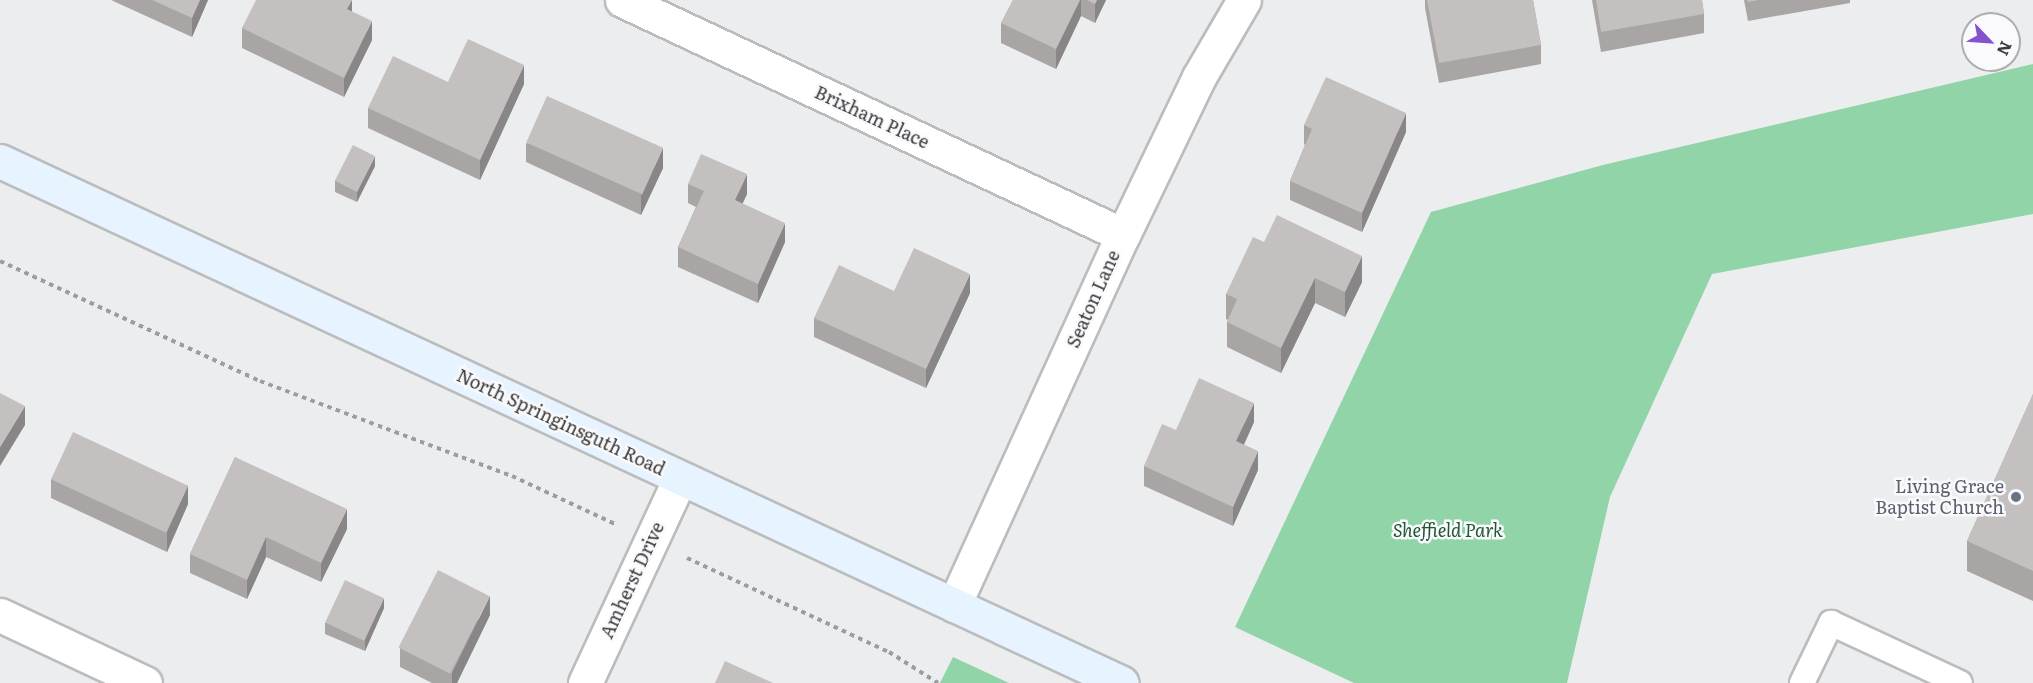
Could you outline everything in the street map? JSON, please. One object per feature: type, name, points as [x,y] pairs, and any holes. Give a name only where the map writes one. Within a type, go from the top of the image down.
[{"type":"street","name":"Brixham Place","points":[[622,0],[654,7],[1123,235]]},
{"type":"street","name":"Seaton Lane","points":[[954,605],[1123,235],[1199,77],[1244,0]]},
{"type":"street","name":"North Springinsguth Road","points":[[0,161],[1122,683]]},
{"type":"street","name":"Amherst Drive","points":[[585,683],[680,478]]},
{"type":"street","points":[[0,615],[145,683]]},
{"type":"lane","points":[[1802,683],[1831,623],[1960,683]]},
{"type":"path","points":[[0,261],[260,381],[512,476],[889,652],[938,683]]},
{"type":"green space","name":"Sheffield Park","points":[[2033,64],[2033,214],[1712,274],[1610,497],[1567,683],[1354,683],[1235,627],[1431,212],[1603,165],[1999,72],[2021,72],[2021,67]]},
{"type":"green space","points":[[953,657],[1009,683],[940,683]]},
{"type":"building","points":[[152,0],[200,0],[192,18]]},
{"type":"building","points":[[256,0],[352,0],[347,9],[372,21],[344,78],[242,28]]},
{"type":"building","points":[[1013,0],[1080,0],[1056,49],[1001,23]]},
{"type":"building","points":[[1427,0],[1533,0],[1541,45],[1439,63]]},
{"type":"building","points":[[1596,0],[1702,0],[1704,14],[1601,32]]},
{"type":"building","points":[[468,39],[524,65],[480,160],[368,108],[393,56],[448,82]]},
{"type":"building","points":[[1326,77],[1406,113],[1362,213],[1290,181],[1312,129],[1304,125]]},
{"type":"building","points":[[547,96],[663,148],[642,194],[526,143]]},
{"type":"building","points":[[353,145],[375,156],[357,192],[335,181]]},
{"type":"building","points":[[701,154],[747,174],[735,200],[785,223],[758,284],[678,247],[704,191],[688,184]]},
{"type":"building","points":[[1277,215],[1362,256],[1345,292],[1315,278],[1281,348],[1227,322],[1237,299],[1226,294],[1253,237],[1264,242]]},
{"type":"building","points":[[914,248],[970,274],[926,369],[814,318],[839,265],[894,291]]},
{"type":"building","points":[[1199,378],[1254,403],[1236,441],[1258,451],[1233,507],[1144,466],[1162,424],[1176,430]]},
{"type":"building","points":[[0,393],[25,406],[0,447]]},
{"type":"building","name":"Living Grace Baptist Church","points":[[2033,394],[2033,571],[1967,541]]},
{"type":"building","points":[[73,432],[188,486],[166,533],[51,479]]},
{"type":"building","points":[[235,457],[347,509],[321,563],[266,537],[247,580],[190,554]]},
{"type":"building","points":[[438,570],[490,596],[450,674],[399,648]]},
{"type":"building","points":[[345,580],[384,598],[364,641],[325,623]]},
{"type":"building","points":[[725,661],[773,683],[715,683]]},
{"type":"place","name":"Living Grace Baptist Church","points":[[2016,497]]}]
